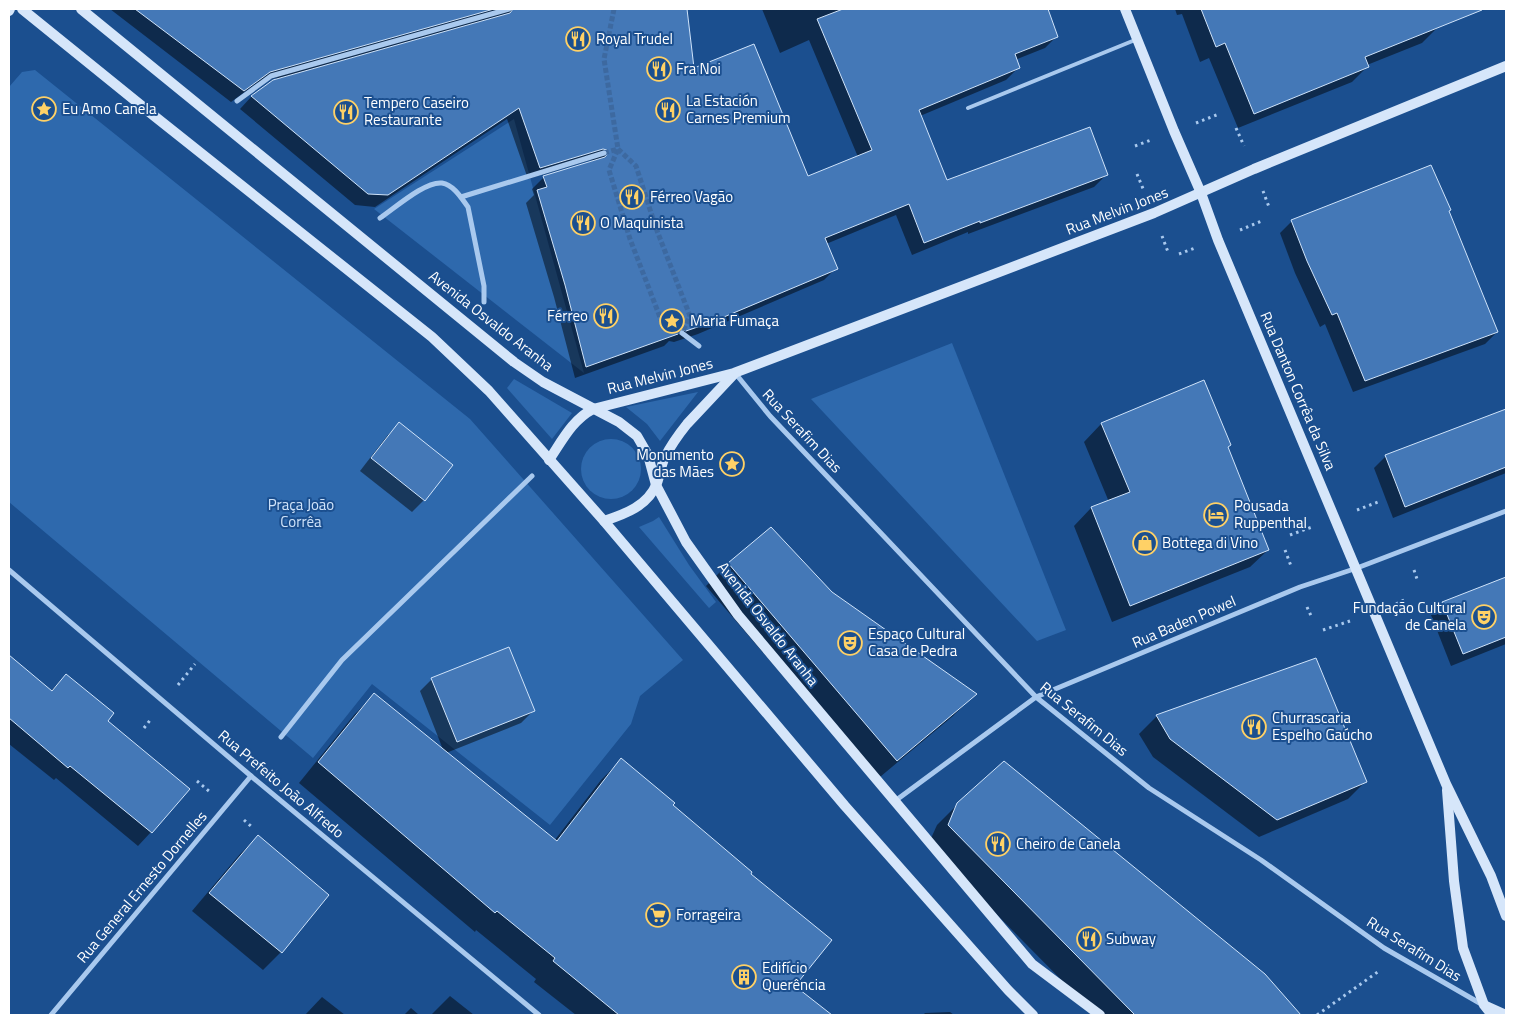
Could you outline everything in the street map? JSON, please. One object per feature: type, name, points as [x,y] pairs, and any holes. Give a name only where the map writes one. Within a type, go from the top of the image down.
[{"type":"street","points":[[22,9],[432,337],[489,391],[604,521],[845,806],[1008,990],[1033,1015]]},
{"type":"street","name":"Avenida Osvaldo Aranha","points":[[80,9],[514,362],[543,382],[619,422],[638,436],[648,455],[656,485],[686,542],[738,615],[1032,964],[1100,1015]]},
{"type":"street","points":[[237,100],[271,76],[509,9]]},
{"type":"street","name":"Rua Danton Corrêa da Silva","points":[[1125,9],[1201,193],[1218,240],[1446,784],[1491,876],[1506,916]]},
{"type":"street","name":"Rua Melvin Jones","points":[[593,409],[734,373],[1154,213],[1254,168],[1506,66]]},
{"type":"street","points":[[461,197],[604,153]]},
{"type":"street","points":[[380,218],[424,188],[444,183],[452,188],[468,207],[484,286],[484,302]]},
{"type":"street","points":[[682,332],[699,346]]},
{"type":"street","name":"Rua Melvin Jones","points":[[656,485],[664,458],[681,432],[734,373]]},
{"type":"street","name":"Rua Serafim Dias","points":[[734,373],[770,416],[1036,697],[1149,788],[1261,860],[1384,948],[1484,1005]]},
{"type":"street","points":[[549,460],[570,428],[583,415],[593,409]]},
{"type":"street","points":[[281,737],[342,660],[532,476]]},
{"type":"street","points":[[604,521],[625,514],[638,506],[649,496],[656,485]]},
{"type":"street","name":"Rua Baden Powel","points":[[895,801],[1036,697],[1300,587],[1357,568],[1506,511]]},
{"type":"street","name":"Rua Prefeito João Alfredo","points":[[9,570],[251,776],[539,1015]]},
{"type":"street","name":"Rua General Ernesto Dornelles","points":[[51,1015],[251,776]]},
{"type":"street","name":"Rua Danton Corrêa da Silva","points":[[1446,784],[1454,881],[1463,948],[1484,1005],[1492,1015]]},
{"type":"street","points":[[1484,1005],[1506,1015]]},
{"type":"lane","points":[[968,108],[1137,39]]},
{"type":"path","points":[[1317,1015],[1399,957]]},
{"type":"green space","name":"Praça João Corrêa","points":[[35,70],[470,419],[683,660],[640,696],[631,724],[550,825],[372,684],[313,758],[9,502],[9,87],[22,72]]},
{"type":"green space","points":[[514,119],[584,373],[374,209]]},
{"type":"green space","points":[[952,343],[1066,630],[1037,641],[811,399]]},
{"type":"green space","points":[[514,379],[572,413],[552,439],[507,388]]},
{"type":"green space","points":[[698,392],[660,441],[647,424],[626,407]]},
{"type":"green space","points":[[611,439],[627,444],[632,448],[636,453],[641,469],[636,485],[632,490],[627,494],[611,499],[595,494],[590,490],[586,485],[581,469],[586,453],[590,448],[595,444]]},
{"type":"green space","points":[[659,517],[689,565],[716,602],[709,608],[639,527]]},
{"type":"building","points":[[135,9],[494,9],[270,72],[244,91]]},
{"type":"building","points":[[513,9],[687,9],[694,68],[754,44],[808,176],[872,150],[817,19],[843,9],[1048,9],[1058,37],[1015,54],[1020,68],[919,110],[947,180],[1090,127],[1108,175],[924,243],[909,204],[825,238],[838,269],[712,322],[686,331],[681,329],[678,331],[678,334],[586,367],[565,285],[537,190],[547,187],[543,176],[605,157],[608,153],[607,150],[603,149],[540,168],[519,108],[388,195],[368,194],[251,96],[273,80],[510,13]]},
{"type":"building","points":[[1201,9],[1482,10],[1365,57],[1369,67],[1254,114],[1225,43],[1216,47]]},
{"type":"building","points":[[1431,165],[1451,210],[1449,211],[1498,332],[1365,381],[1337,313],[1332,315],[1307,261],[1291,220]]},
{"type":"building","points":[[1204,380],[1231,445],[1228,447],[1269,550],[1130,606],[1091,507],[1130,492],[1101,423]]},
{"type":"building","points":[[1506,409],[1506,467],[1405,507],[1385,455]]},
{"type":"building","points":[[399,422],[453,465],[425,501],[371,458]]},
{"type":"building","name":"Espaço Cultural Casa de Pedra","points":[[771,527],[832,592],[977,694],[897,761],[728,563]]},
{"type":"building","points":[[1506,577],[1506,637],[1463,654],[1442,602]]},
{"type":"building","points":[[509,647],[535,711],[457,742],[431,678]]},
{"type":"building","points":[[9,655],[52,691],[66,674],[114,713],[108,721],[190,789],[152,833],[70,766],[68,768],[9,718]]},
{"type":"building","name":"Churrascaria Espelho Gaúcho","points":[[1316,658],[1367,782],[1277,820],[1170,739],[1156,715]]},
{"type":"building","points":[[374,693],[557,841],[621,758],[675,803],[673,805],[752,872],[751,874],[832,940],[795,986],[832,1015],[619,1015],[553,961],[555,958],[497,911],[495,913],[318,762]]},
{"type":"building","points":[[1004,761],[1265,974],[1301,1015],[1135,1015],[948,825],[957,803]]},
{"type":"building","points":[[258,835],[329,895],[282,953],[209,893]]},
{"type":"tunnel","points":[[614,9],[604,59],[618,149]]},
{"type":"tunnel","points":[[618,149],[636,166],[656,228],[690,316],[682,333],[663,325],[630,239],[609,170],[618,149]]},
{"type":"tunnel","points":[[604,153],[618,149]]},
{"type":"place","name":"Royal Trudel","points":[[578,39]]},
{"type":"place","name":"Fra Noi","points":[[659,69]]},
{"type":"place","name":"Eu Amo Canela","points":[[44,109]]},
{"type":"place","name":"La Estación Carnes Premium","points":[[668,110]]},
{"type":"place","name":"Tempero Caseiro Restaurante","points":[[346,112]]},
{"type":"place","name":"Férreo Vagão","points":[[632,197]]},
{"type":"place","name":"O Maquinista","points":[[583,223]]},
{"type":"place","name":"Férreo","points":[[606,316]]},
{"type":"place","name":"Maria Fumaça","points":[[672,321]]},
{"type":"place","name":"Monumento das Mães","points":[[732,464]]},
{"type":"place","name":"Pousada Ruppenthal","points":[[1216,515]]},
{"type":"place","name":"Bottega di Vino","points":[[1145,543]]},
{"type":"place","name":"Fundação Cultural de Canela","points":[[1484,617]]},
{"type":"place","name":"Espaço Cultural Casa de Pedra","points":[[850,643]]},
{"type":"place","name":"Churrascaria Espelho Gaúcho","points":[[1254,727]]},
{"type":"place","name":"Cheiro de Canela","points":[[998,844]]},
{"type":"place","name":"Forrageira","points":[[658,915]]},
{"type":"place","name":"Subway","points":[[1089,939]]},
{"type":"place","name":"Edifício Querência","points":[[744,977]]}]
